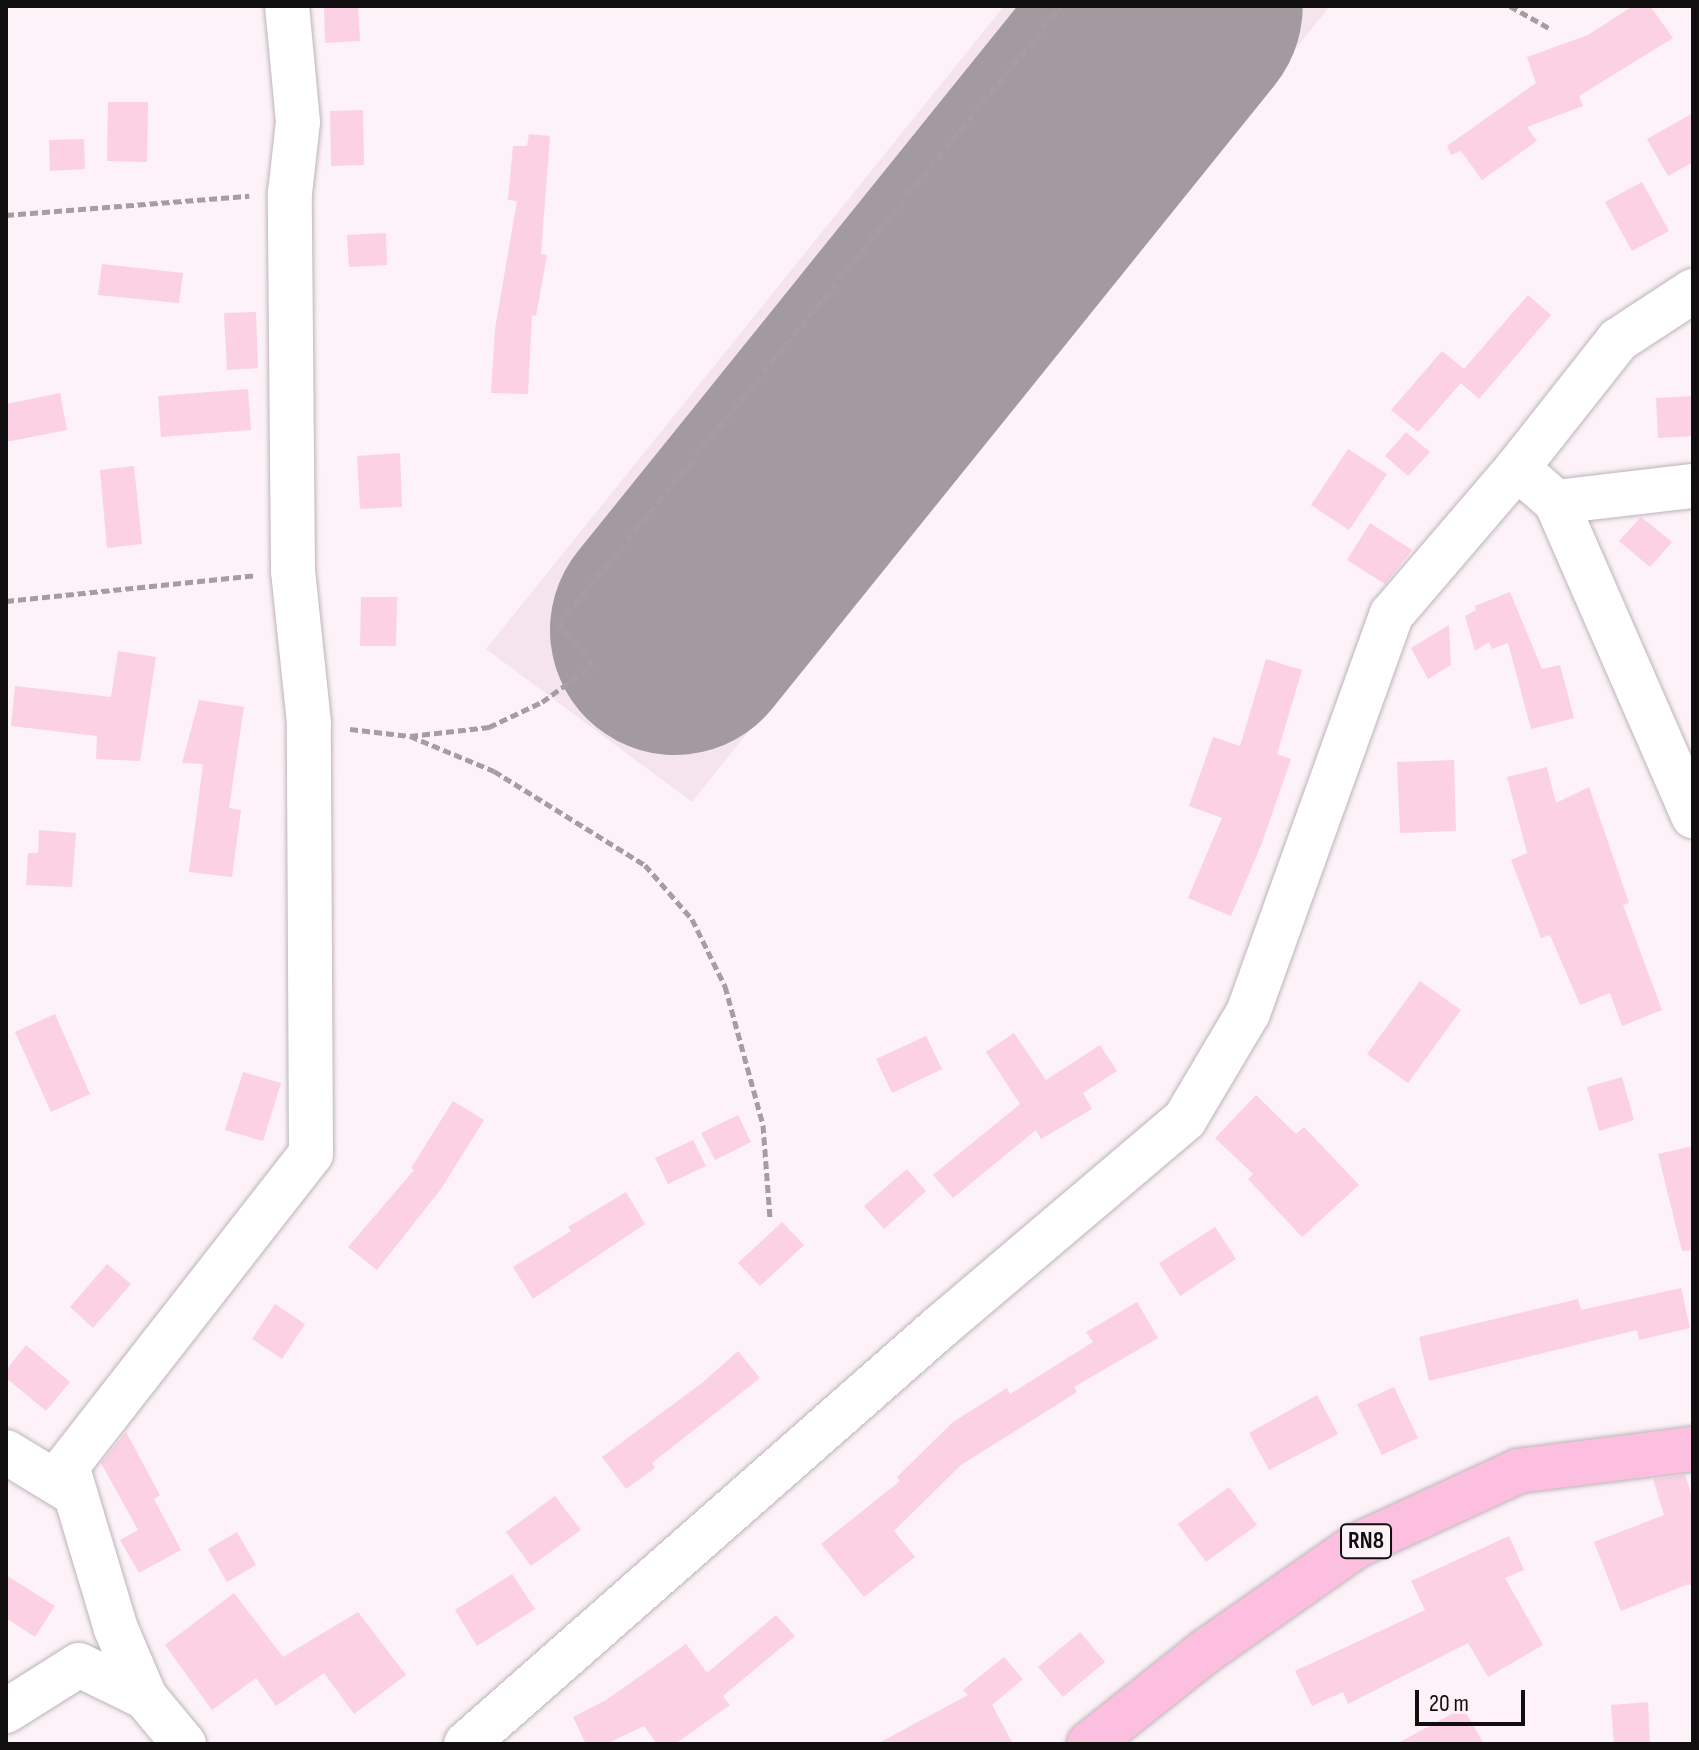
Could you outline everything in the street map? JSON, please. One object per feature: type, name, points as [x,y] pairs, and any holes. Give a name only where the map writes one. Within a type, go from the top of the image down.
[{"type":"main road","name":"RN8","points":[[1089,1744],[1206,1651],[1356,1546],[1518,1471],[1693,1449]]},
{"type":"street","points":[[184,1744],[145,1697],[116,1629],[67,1466],[311,1154],[309,723],[293,571],[290,193],[298,122],[287,6]]},
{"type":"street","points":[[466,1744],[940,1327],[1185,1119],[1248,1013],[1392,614],[1517,468],[1618,340],[1693,291]]},
{"type":"street","points":[[1517,468],[1556,502],[1693,816]]},
{"type":"street","points":[[1556,502],[1693,486]]},
{"type":"street","points":[[6,1452],[75,1494]]},
{"type":"street","points":[[6,1711],[79,1665],[145,1697]]},
{"type":"path","points":[[309,723],[410,736],[489,727],[542,702],[593,665],[559,624],[1061,6]]},
{"type":"path","points":[[1510,6],[1549,28]]},
{"type":"path","points":[[6,215],[290,193]]},
{"type":"path","points":[[6,601],[293,571]]},
{"type":"path","points":[[410,736],[494,771],[645,865],[692,919],[725,986],[763,1125],[770,1218]]},
{"type":"shaded area","points":[[1004,6],[1330,6],[692,802],[486,649]]},
{"type":"building","points":[[324,6],[358,6],[360,41],[325,43]]},
{"type":"building","points":[[1633,6],[1650,6],[1673,38],[1579,96],[1583,106],[1527,127],[1537,141],[1482,180],[1461,151],[1451,155],[1447,146],[1536,83],[1527,57],[1588,35]]},
{"type":"building","points":[[108,102],[148,102],[147,162],[107,161]]},
{"type":"building","points":[[363,110],[364,165],[331,166],[330,111]]},
{"type":"building","points":[[1693,113],[1693,162],[1668,176],[1647,139]]},
{"type":"building","points":[[529,134],[550,136],[541,254],[547,255],[536,316],[532,315],[528,394],[491,393],[495,329],[517,201],[508,200],[513,146],[527,146]]},
{"type":"building","points":[[84,139],[85,169],[50,171],[49,140]]},
{"type":"building","points":[[1642,182],[1669,231],[1632,251],[1605,202]]},
{"type":"building","points":[[386,233],[387,265],[349,267],[347,235]]},
{"type":"building","points":[[102,264],[183,273],[179,303],[98,295]]},
{"type":"building","points":[[1528,295],[1551,315],[1479,399],[1461,383],[1418,432],[1391,410],[1442,351],[1464,369]]},
{"type":"building","points":[[256,312],[258,368],[227,370],[224,313]]},
{"type":"building","points":[[248,389],[251,430],[161,437],[158,396]]},
{"type":"building","points":[[60,393],[67,430],[6,442],[6,404]]},
{"type":"building","points":[[1693,396],[1693,436],[1658,438],[1656,398]]},
{"type":"building","points":[[1406,432],[1430,452],[1408,476],[1385,456]]},
{"type":"building","points":[[1348,449],[1387,474],[1349,530],[1311,505]]},
{"type":"building","points":[[400,453],[402,507],[360,509],[357,456]]},
{"type":"building","points":[[134,466],[142,544],[107,548],[100,470]]},
{"type":"building","points":[[1641,517],[1672,542],[1650,567],[1619,541]]},
{"type":"building","points":[[1370,523],[1412,550],[1385,584],[1347,560]]},
{"type":"building","points":[[1510,592],[1542,669],[1560,665],[1574,718],[1531,729],[1508,643],[1492,649],[1489,642],[1475,651],[1465,616],[1476,610],[1475,606]]},
{"type":"building","points":[[361,597],[397,597],[396,646],[360,646]]},
{"type":"building","points":[[1449,625],[1451,665],[1428,679],[1411,648]]},
{"type":"building","points":[[118,651],[156,657],[140,761],[96,759],[97,736],[11,726],[15,686],[111,697]]},
{"type":"building","points":[[1266,659],[1302,670],[1277,754],[1291,759],[1262,843],[1231,916],[1188,898],[1222,818],[1189,806],[1213,737],[1240,746]]},
{"type":"building","points":[[199,700],[244,707],[229,808],[241,810],[232,877],[189,872],[203,764],[182,763]]},
{"type":"building","points":[[1454,760],[1456,831],[1400,833],[1397,762]]},
{"type":"building","points":[[1547,767],[1556,803],[1589,787],[1629,903],[1623,905],[1662,1010],[1622,1026],[1610,993],[1580,1005],[1550,935],[1541,938],[1511,860],[1527,853],[1507,777]]},
{"type":"building","points":[[39,830],[76,833],[72,887],[26,885],[28,853],[38,853]]},
{"type":"building","points":[[1420,981],[1461,1010],[1408,1083],[1367,1054]]},
{"type":"building","points":[[55,1014],[90,1094],[51,1112],[15,1032]]},
{"type":"building","points":[[1014,1033],[1046,1080],[1100,1045],[1117,1071],[1083,1093],[1092,1109],[1041,1139],[1036,1130],[953,1198],[933,1175],[1020,1104],[986,1052]]},
{"type":"building","points":[[926,1036],[942,1069],[892,1093],[876,1059]]},
{"type":"building","points":[[243,1072],[281,1083],[263,1141],[225,1130]]},
{"type":"building","points":[[1622,1077],[1634,1120],[1599,1131],[1587,1087]]},
{"type":"building","points":[[1256,1095],[1296,1134],[1304,1127],[1359,1185],[1302,1237],[1248,1179],[1253,1174],[1215,1138]]},
{"type":"building","points":[[453,1101],[484,1120],[441,1189],[377,1270],[348,1247],[414,1170],[411,1168]]},
{"type":"building","points":[[738,1115],[751,1142],[715,1160],[701,1133]]},
{"type":"building","points":[[693,1140],[706,1166],[668,1184],[655,1158]]},
{"type":"building","points":[[1693,1146],[1693,1250],[1682,1251],[1658,1154]]},
{"type":"building","points":[[907,1169],[926,1191],[884,1229],[864,1206]]},
{"type":"building","points":[[626,1192],[645,1224],[533,1299],[513,1267],[571,1231],[568,1227]]},
{"type":"building","points":[[782,1222],[804,1245],[760,1286],[738,1263]]},
{"type":"building","points":[[1215,1227],[1236,1259],[1180,1296],[1159,1263]]},
{"type":"building","points":[[107,1264],[131,1284],[93,1328],[70,1307]]},
{"type":"building","points":[[1681,1288],[1690,1328],[1639,1340],[1637,1330],[1429,1381],[1419,1337],[1578,1299],[1581,1310]]},
{"type":"building","points":[[1137,1302],[1158,1338],[1074,1387],[1077,1392],[961,1465],[894,1531],[915,1557],[864,1597],[821,1544],[900,1481],[897,1477],[953,1422],[1007,1388],[1010,1394],[1093,1342],[1086,1332]]},
{"type":"building","points":[[275,1304],[305,1324],[282,1359],[252,1339]]},
{"type":"building","points":[[26,1345],[70,1382],[46,1411],[6,1378],[6,1370]]},
{"type":"building","points":[[738,1351],[760,1378],[652,1463],[655,1468],[626,1489],[602,1457],[702,1383]]},
{"type":"building","points":[[1394,1387],[1418,1438],[1382,1455],[1357,1404]]},
{"type":"building","points":[[1317,1395],[1338,1434],[1269,1470],[1249,1433]]},
{"type":"building","points":[[126,1432],[160,1495],[154,1499],[181,1550],[139,1573],[120,1540],[138,1530],[101,1463]]},
{"type":"building","points":[[1685,1475],[1693,1499],[1693,1584],[1687,1585],[1683,1579],[1686,1585],[1621,1611],[1594,1542],[1664,1515],[1653,1479]]},
{"type":"building","points":[[1229,1487],[1257,1525],[1206,1562],[1178,1524]]},
{"type":"building","points":[[555,1496],[581,1530],[531,1566],[506,1532]]},
{"type":"building","points":[[237,1532],[256,1565],[227,1582],[208,1549]]},
{"type":"building","points":[[1509,1536],[1524,1570],[1505,1578],[1543,1645],[1488,1677],[1468,1643],[1348,1704],[1343,1692],[1312,1706],[1295,1671],[1425,1610],[1411,1581]]},
{"type":"building","points":[[512,1574],[535,1609],[477,1646],[455,1610]]},
{"type":"building","points":[[6,1575],[55,1606],[35,1637],[6,1618]]},
{"type":"building","points":[[234,1593],[283,1657],[358,1612],[406,1675],[354,1714],[324,1673],[276,1706],[256,1678],[212,1710],[165,1645]]},
{"type":"building","points":[[776,1615],[795,1636],[723,1696],[730,1705],[675,1744],[657,1744],[644,1726],[606,1744],[586,1744],[573,1717],[606,1700],[686,1644],[707,1673]]},
{"type":"building","points":[[1080,1632],[1105,1662],[1063,1697],[1038,1667]]},
{"type":"building","points":[[1004,1657],[1023,1679],[992,1705],[1013,1744],[877,1744],[968,1695],[963,1690]]},
{"type":"building","points":[[1648,1702],[1650,1744],[1614,1744],[1611,1705]]},
{"type":"building","points":[[1463,1708],[1484,1744],[1396,1744]]},
{"type":"runway","points":[[675,630],[1178,6]]}]
